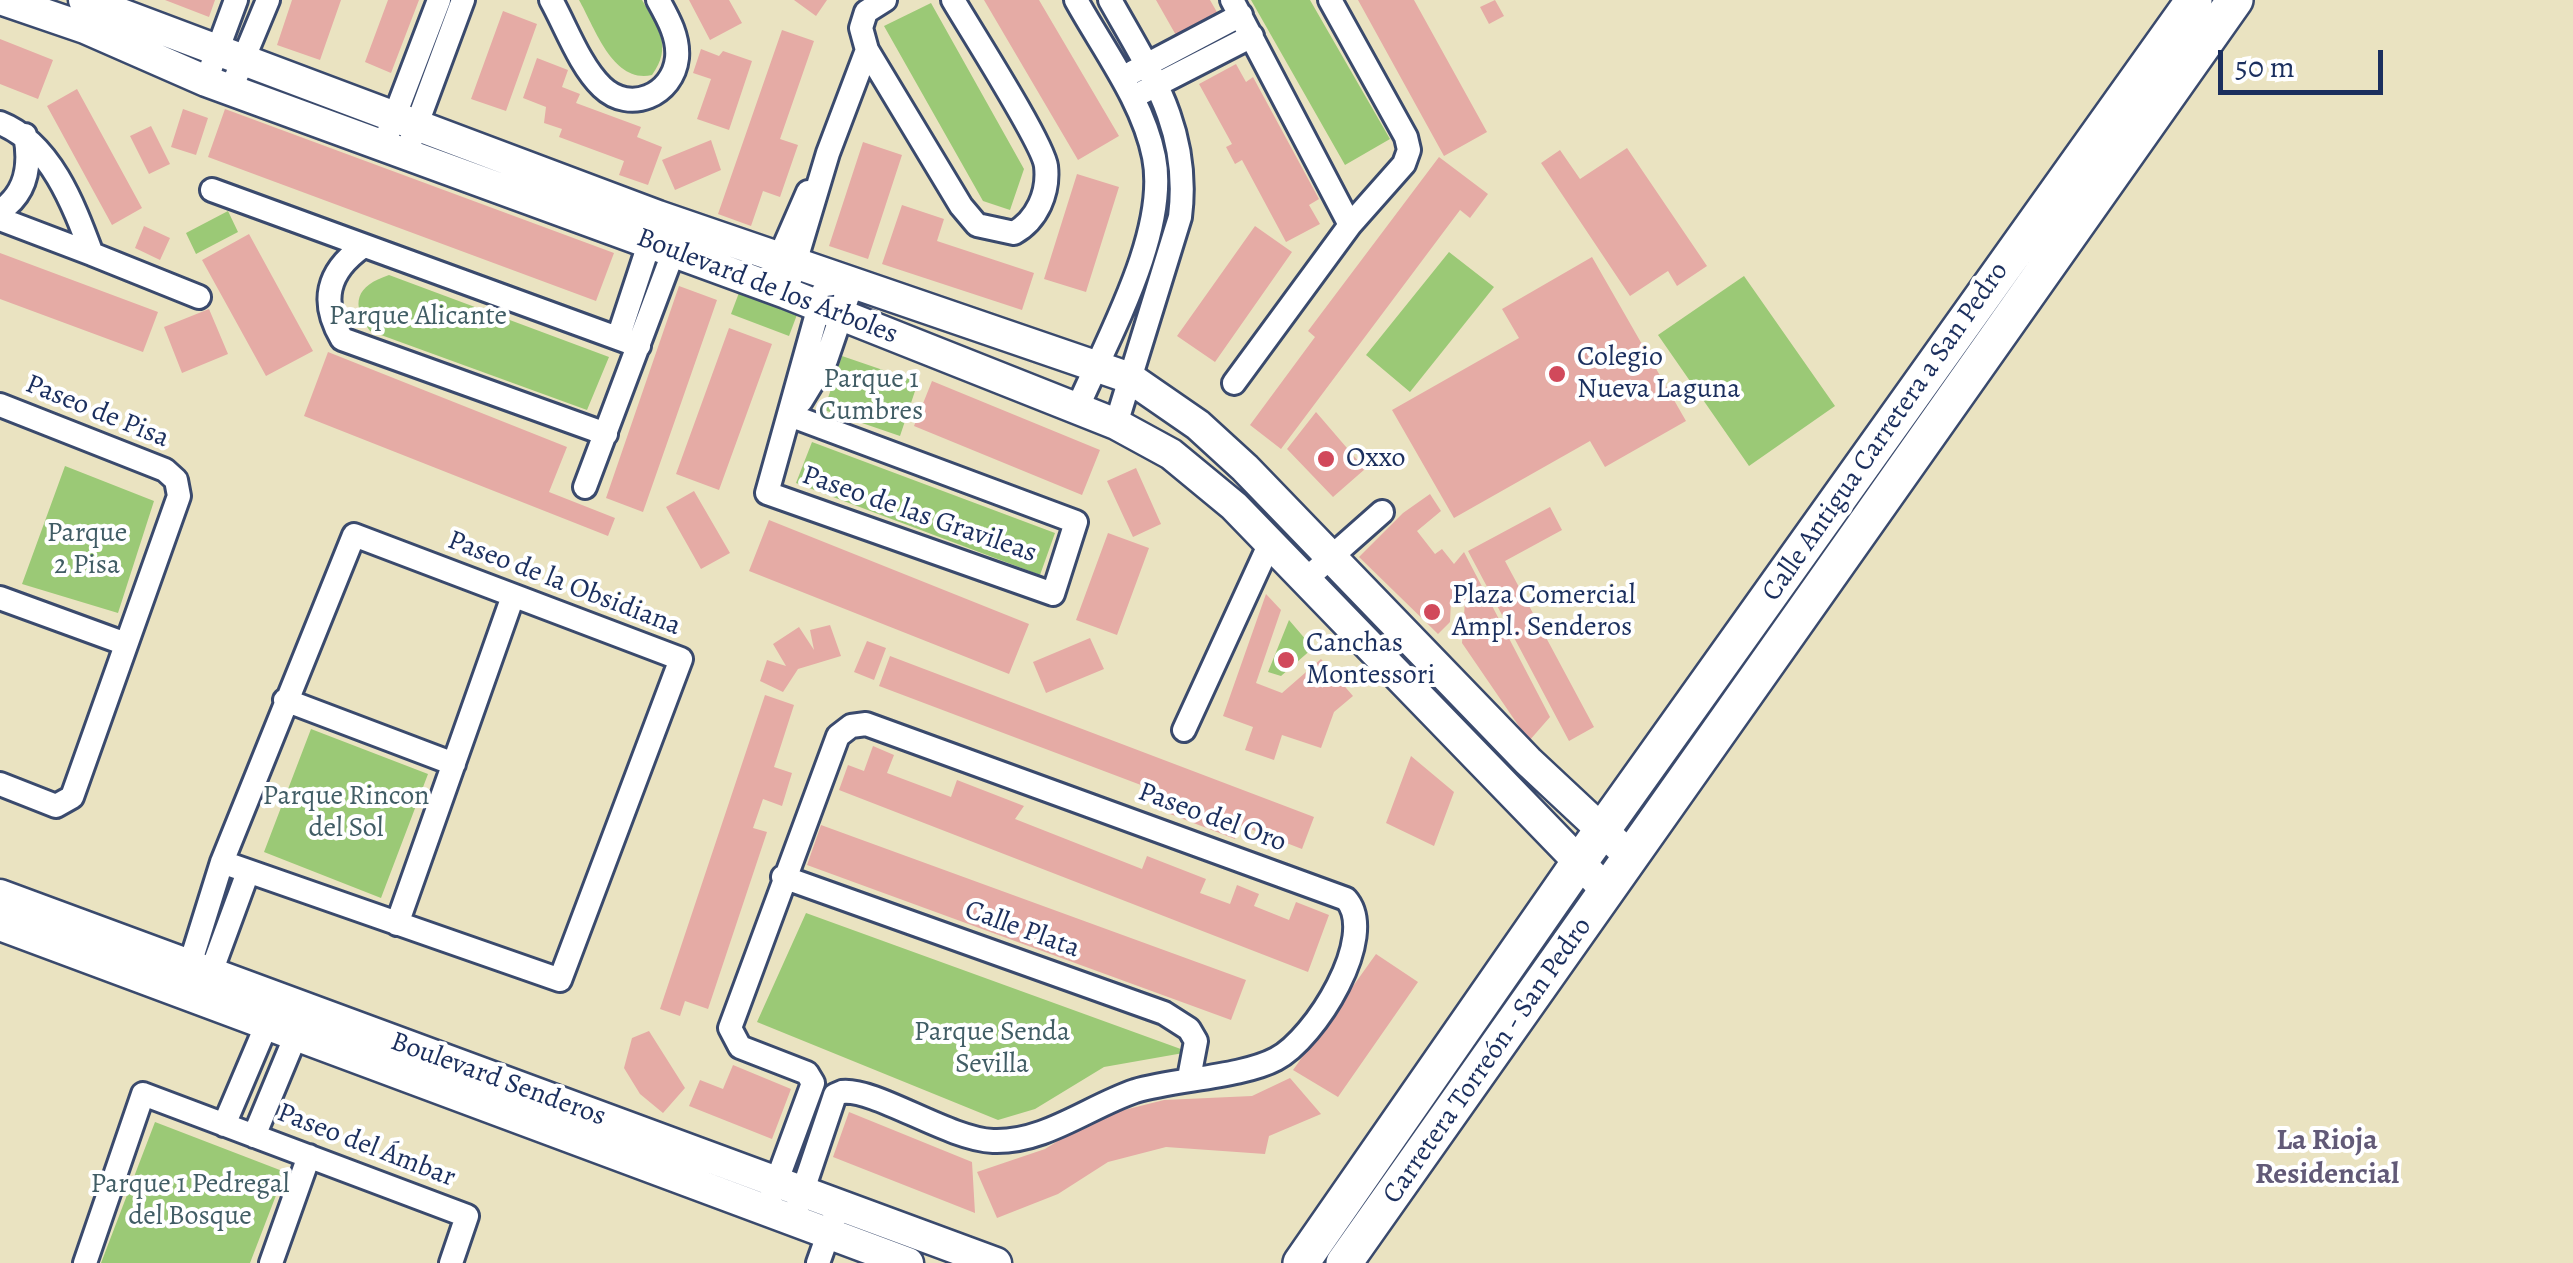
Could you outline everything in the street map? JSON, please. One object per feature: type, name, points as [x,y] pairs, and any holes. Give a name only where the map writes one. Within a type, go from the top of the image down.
[{"type":"main road","name":"Boulevard de los Árboles","points":[[3,0],[86,28],[219,85],[400,136],[666,233],[777,289],[1116,424],[1206,480],[1608,892]]},
{"type":"main road","name":"Boulevard de los Árboles","points":[[84,0],[230,56],[400,136]]},
{"type":"main road","name":"Calle Antigua Carretera a San Pedro","points":[[1578,864],[2194,0]]},
{"type":"main road","name":"Calle Antigua Carretera a San Pedro","points":[[1632,859],[2235,0]]},
{"type":"main road","name":"Boulevard de los Árboles","points":[[666,233],[787,259],[1130,378],[1198,425],[1632,859]]},
{"type":"main road","name":"Carretera Torreón - San Pedro","points":[[1344,1263],[1632,859]]},
{"type":"main road","name":"Carretera Torreón - San Pedro","points":[[1301,1263],[1578,864]]},
{"type":"main road","name":"Boulevard Senderos","points":[[0,894],[301,1023],[784,1202],[852,1211],[996,1263]]},
{"type":"main road","name":"Boulevard Senderos","points":[[0,925],[196,981]]},
{"type":"main road","name":"Boulevard Senderos","points":[[784,1202],[837,1252],[908,1263]]},
{"type":"street","points":[[230,56],[236,0]]},
{"type":"street","points":[[219,85],[230,56],[268,0]]},
{"type":"street","points":[[400,136],[439,0]]},
{"type":"street","points":[[400,136],[463,0]]},
{"type":"street","points":[[551,0],[601,86],[616,98],[633,101],[661,91],[672,77],[677,60],[677,41],[658,0]]},
{"type":"street","points":[[884,0],[866,12],[861,28],[867,50],[977,225],[1000,234],[1014,233],[1030,224],[1043,193],[1046,162],[954,0]]},
{"type":"street","points":[[1076,0],[1126,89],[1154,157],[1154,205],[1143,251],[1076,409]]},
{"type":"street","points":[[1110,0],[1176,130],[1184,182],[1180,218],[1116,424]]},
{"type":"street","points":[[1234,383],[1350,224],[1404,164],[1408,150],[1406,137],[1330,0]]},
{"type":"street","points":[[1126,89],[1242,17],[1350,224]]},
{"type":"street","points":[[777,289],[867,50]]},
{"type":"street","points":[[0,123],[25,135],[60,181],[92,254]]},
{"type":"street","points":[[0,211],[20,190],[27,172],[25,135]]},
{"type":"street","points":[[212,190],[628,342]]},
{"type":"street","points":[[0,219],[199,297]]},
{"type":"street","points":[[585,487],[606,434],[628,342],[666,233]]},
{"type":"street","points":[[362,247],[344,260],[330,288],[331,320],[342,339],[606,434]]},
{"type":"street","name":"Paseo de las Gravileas","points":[[792,416],[1076,522],[1053,594],[768,493],[792,416],[842,278]]},
{"type":"street","name":"Paseo de Pisa","points":[[0,405],[164,470],[176,480],[180,496],[72,797],[56,806],[0,784]]},
{"type":"street","points":[[1304,581],[1382,512]]},
{"type":"street","name":"Paseo de la Obsidiana","points":[[196,981],[222,862],[354,534],[681,660],[560,980],[222,862]]},
{"type":"street","points":[[1184,730],[1269,545]]},
{"type":"street","points":[[397,924],[513,596]]},
{"type":"street","points":[[0,598],[126,644]]},
{"type":"street","points":[[285,700],[454,764]]},
{"type":"street","name":"Paseo del Oro","points":[[866,724],[1346,899],[1358,920],[1340,981],[1315,1020],[1276,1059],[1102,1102],[1050,1130],[1019,1140],[968,1138],[842,1092],[835,1095],[784,1202],[811,1078],[740,1047],[730,1028],[783,876],[838,736],[850,726],[866,724]]},
{"type":"street","points":[[196,981],[248,872]]},
{"type":"street","name":"Calle Plata","points":[[783,876],[1164,1014],[1189,1029],[1196,1040],[1189,1078]]},
{"type":"street","points":[[224,1125],[272,1011]]},
{"type":"street","name":"Paseo del Ámbar","points":[[254,1136],[301,1023]]},
{"type":"street","name":"Paseo del Ámbar","points":[[85,1263],[143,1094],[467,1216],[451,1263]]},
{"type":"street","points":[[271,1263],[309,1156]]},
{"type":"street","points":[[837,1252],[852,1211]]},
{"type":"green space","points":[[579,0],[642,0],[661,37],[662,55],[652,75],[638,76],[616,63]]},
{"type":"green space","points":[[1251,0],[1310,0],[1390,139],[1345,165]]},
{"type":"green space","points":[[931,3],[1024,169],[1010,210],[983,201],[884,26]]},
{"type":"green space","points":[[228,211],[238,232],[196,254],[186,233]]},
{"type":"green space","points":[[1449,252],[1494,287],[1410,392],[1366,355]]},
{"type":"green space","name":"Parque Alicante","points":[[389,275],[609,357],[587,410],[370,331],[360,312],[360,297],[369,284]]},
{"type":"green space","points":[[1744,276],[1835,406],[1749,466],[1658,335]]},
{"type":"green space","points":[[740,290],[798,312],[789,336],[731,314]]},
{"type":"green space","name":"Parque 1 Cumbres","points":[[842,356],[918,382],[900,436],[824,410]]},
{"type":"green space","points":[[812,442],[1055,533],[1040,575],[796,483]]},
{"type":"green space","name":"Parque 2 Pisa","points":[[65,466],[154,501],[118,613],[22,584]]},
{"type":"green space","name":"Canchas Montessori","points":[[1289,620],[1313,648],[1281,676],[1268,672]]},
{"type":"green space","name":"Parque Rincon del Sol","points":[[311,729],[428,774],[381,898],[264,852]]},
{"type":"green space","name":"Parque Senda Sevilla","points":[[806,913],[1189,1052],[1104,1067],[1035,1109],[998,1120],[757,1022]]},
{"type":"green space","name":"Parque 1 Pedregal del Bosque","points":[[155,1122],[285,1172],[250,1263],[101,1263]]},
{"type":"building","points":[[165,0],[215,0],[209,17]]},
{"type":"building","points":[[292,0],[341,0],[320,60],[277,45]]},
{"type":"building","points":[[388,0],[419,0],[391,73],[365,62]]},
{"type":"building","points":[[689,0],[729,0],[742,23],[710,40]]},
{"type":"building","points":[[794,0],[827,0],[816,16]]},
{"type":"building","points":[[984,0],[1039,0],[1119,136],[1078,160]]},
{"type":"building","points":[[1156,0],[1210,0],[1218,14],[1177,37]]},
{"type":"building","points":[[1358,0],[1414,0],[1487,132],[1444,156]]},
{"type":"building","points":[[1495,0],[1504,16],[1489,24],[1480,7]]},
{"type":"building","points":[[503,11],[537,24],[506,111],[471,99]]},
{"type":"building","points":[[782,30],[814,41],[780,139],[798,145],[780,197],[763,191],[751,226],[718,214]]},
{"type":"building","points":[[0,39],[53,60],[38,99],[0,84]]},
{"type":"building","points":[[701,49],[719,56],[723,51],[752,61],[729,130],[697,119],[711,79],[693,73]]},
{"type":"building","points":[[537,58],[568,70],[562,87],[580,94],[576,103],[641,127],[637,137],[662,147],[648,185],[619,175],[624,161],[559,137],[562,129],[544,123],[546,107],[523,98]]},
{"type":"building","points":[[1236,64],[1246,82],[1253,77],[1319,199],[1309,205],[1320,224],[1286,242],[1242,160],[1235,164],[1226,147],[1232,144],[1199,84]]},
{"type":"building","points":[[77,89],[142,208],[112,225],[47,106]]},
{"type":"building","points":[[183,109],[208,118],[196,155],[171,147]]},
{"type":"building","points":[[225,109],[614,253],[596,301],[208,157]]},
{"type":"building","points":[[151,126],[170,164],[149,174],[130,136]]},
{"type":"building","points":[[711,140],[721,170],[675,190],[662,160]]},
{"type":"building","points":[[863,142],[902,155],[868,259],[829,246]]},
{"type":"building","points":[[1627,148],[1707,266],[1677,286],[1668,271],[1630,296],[1541,163],[1560,150],[1580,179]]},
{"type":"building","points":[[1439,157],[1488,194],[1470,218],[1460,210],[1281,449],[1250,425],[1315,337],[1308,331]]},
{"type":"building","points":[[1077,174],[1119,187],[1086,292],[1044,279]]},
{"type":"building","points":[[902,205],[944,219],[937,241],[1034,273],[1022,310],[882,264]]},
{"type":"building","points":[[144,226],[170,238],[160,260],[135,248]]},
{"type":"building","points":[[1255,226],[1292,252],[1215,362],[1177,336]]},
{"type":"building","points":[[249,234],[313,351],[266,376],[202,260]]},
{"type":"building","points":[[0,253],[158,312],[143,352],[0,299]]},
{"type":"building","name":"Colegio Nueva Laguna","points":[[1592,257],[1686,421],[1605,467],[1590,441],[1454,518],[1392,410],[1519,338],[1502,309]]},
{"type":"building","points":[[679,286],[717,300],[643,512],[606,498]]},
{"type":"building","points":[[209,309],[228,354],[182,373],[164,327]]},
{"type":"building","points":[[729,328],[772,344],[719,490],[676,474]]},
{"type":"building","points":[[328,352],[567,447],[549,492],[615,518],[608,536],[304,416]]},
{"type":"building","points":[[932,381],[1100,450],[1082,495],[914,426]]},
{"type":"building","name":"Oxxo","points":[[1316,412],[1365,469],[1333,497],[1287,449]]},
{"type":"building","points":[[1136,468],[1161,524],[1133,537],[1107,481]]},
{"type":"building","points":[[694,491],[730,553],[701,569],[666,507]]},
{"type":"building","name":"Plaza Comercial Ampl. Senderos","points":[[1430,494],[1441,511],[1417,531],[1435,554],[1442,549],[1454,564],[1464,552],[1550,717],[1529,741],[1462,643],[1465,601],[1451,600],[1450,622],[1438,634],[1359,557],[1403,513]]},
{"type":"building","points":[[1550,507],[1562,530],[1505,561],[1594,727],[1569,741],[1468,551]]},
{"type":"building","points":[[769,520],[1029,624],[1009,674],[749,571]]},
{"type":"building","points":[[1108,533],[1149,548],[1117,635],[1076,620]]},
{"type":"building","points":[[1266,594],[1281,610],[1256,683],[1282,693],[1321,659],[1353,696],[1334,712],[1321,748],[1282,735],[1274,760],[1245,750],[1253,727],[1223,716]]},
{"type":"building","points":[[830,625],[841,656],[798,669],[783,692],[760,681],[767,660],[786,666],[773,644],[799,627],[814,650],[810,630]]},
{"type":"building","points":[[1090,638],[1104,669],[1046,693],[1033,662]]},
{"type":"building","points":[[867,641],[886,648],[874,680],[854,672]]},
{"type":"building","points":[[890,656],[1314,817],[1302,849],[1240,825],[1235,839],[1165,812],[1170,796],[879,686]]},
{"type":"building","points":[[765,695],[794,705],[774,767],[792,773],[782,806],[763,799],[753,828],[767,832],[708,1009],[685,1001],[680,1016],[660,1009]]},
{"type":"building","points":[[873,746],[894,755],[887,773],[951,797],[957,780],[1024,806],[1015,819],[1142,869],[1147,856],[1206,879],[1200,893],[1230,904],[1237,885],[1259,894],[1254,906],[1289,920],[1296,902],[1329,915],[1308,972],[839,790],[848,765],[864,771]]},
{"type":"building","points":[[1411,756],[1454,792],[1434,846],[1386,823]]},
{"type":"building","points":[[821,825],[1246,980],[1231,1020],[807,865]]},
{"type":"building","points":[[1376,954],[1418,982],[1338,1097],[1293,1070]]},
{"type":"building","points":[[649,1031],[685,1088],[663,1113],[640,1094],[624,1068],[632,1038]]},
{"type":"building","points":[[733,1065],[791,1089],[772,1139],[689,1106],[700,1080],[723,1089]]},
{"type":"building","points":[[1290,1078],[1321,1114],[1269,1136],[1265,1154],[1166,1147],[1108,1162],[1058,1194],[997,1218],[977,1172],[1045,1149],[1096,1117],[1164,1100],[1252,1096]]},
{"type":"building","points":[[849,1112],[972,1162],[975,1213],[833,1157]]},
{"type":"place","name":"Colegio Nueva Laguna","points":[[1557,374]]},
{"type":"place","name":"Oxxo","points":[[1326,459]]},
{"type":"place","name":"Plaza Comercial Ampl. Senderos","points":[[1432,612]]},
{"type":"place","name":"Canchas Montessori","points":[[1286,660]]},
{"type":"district","name":"La Rioja Residencial","points":[[2327,1159]]}]
